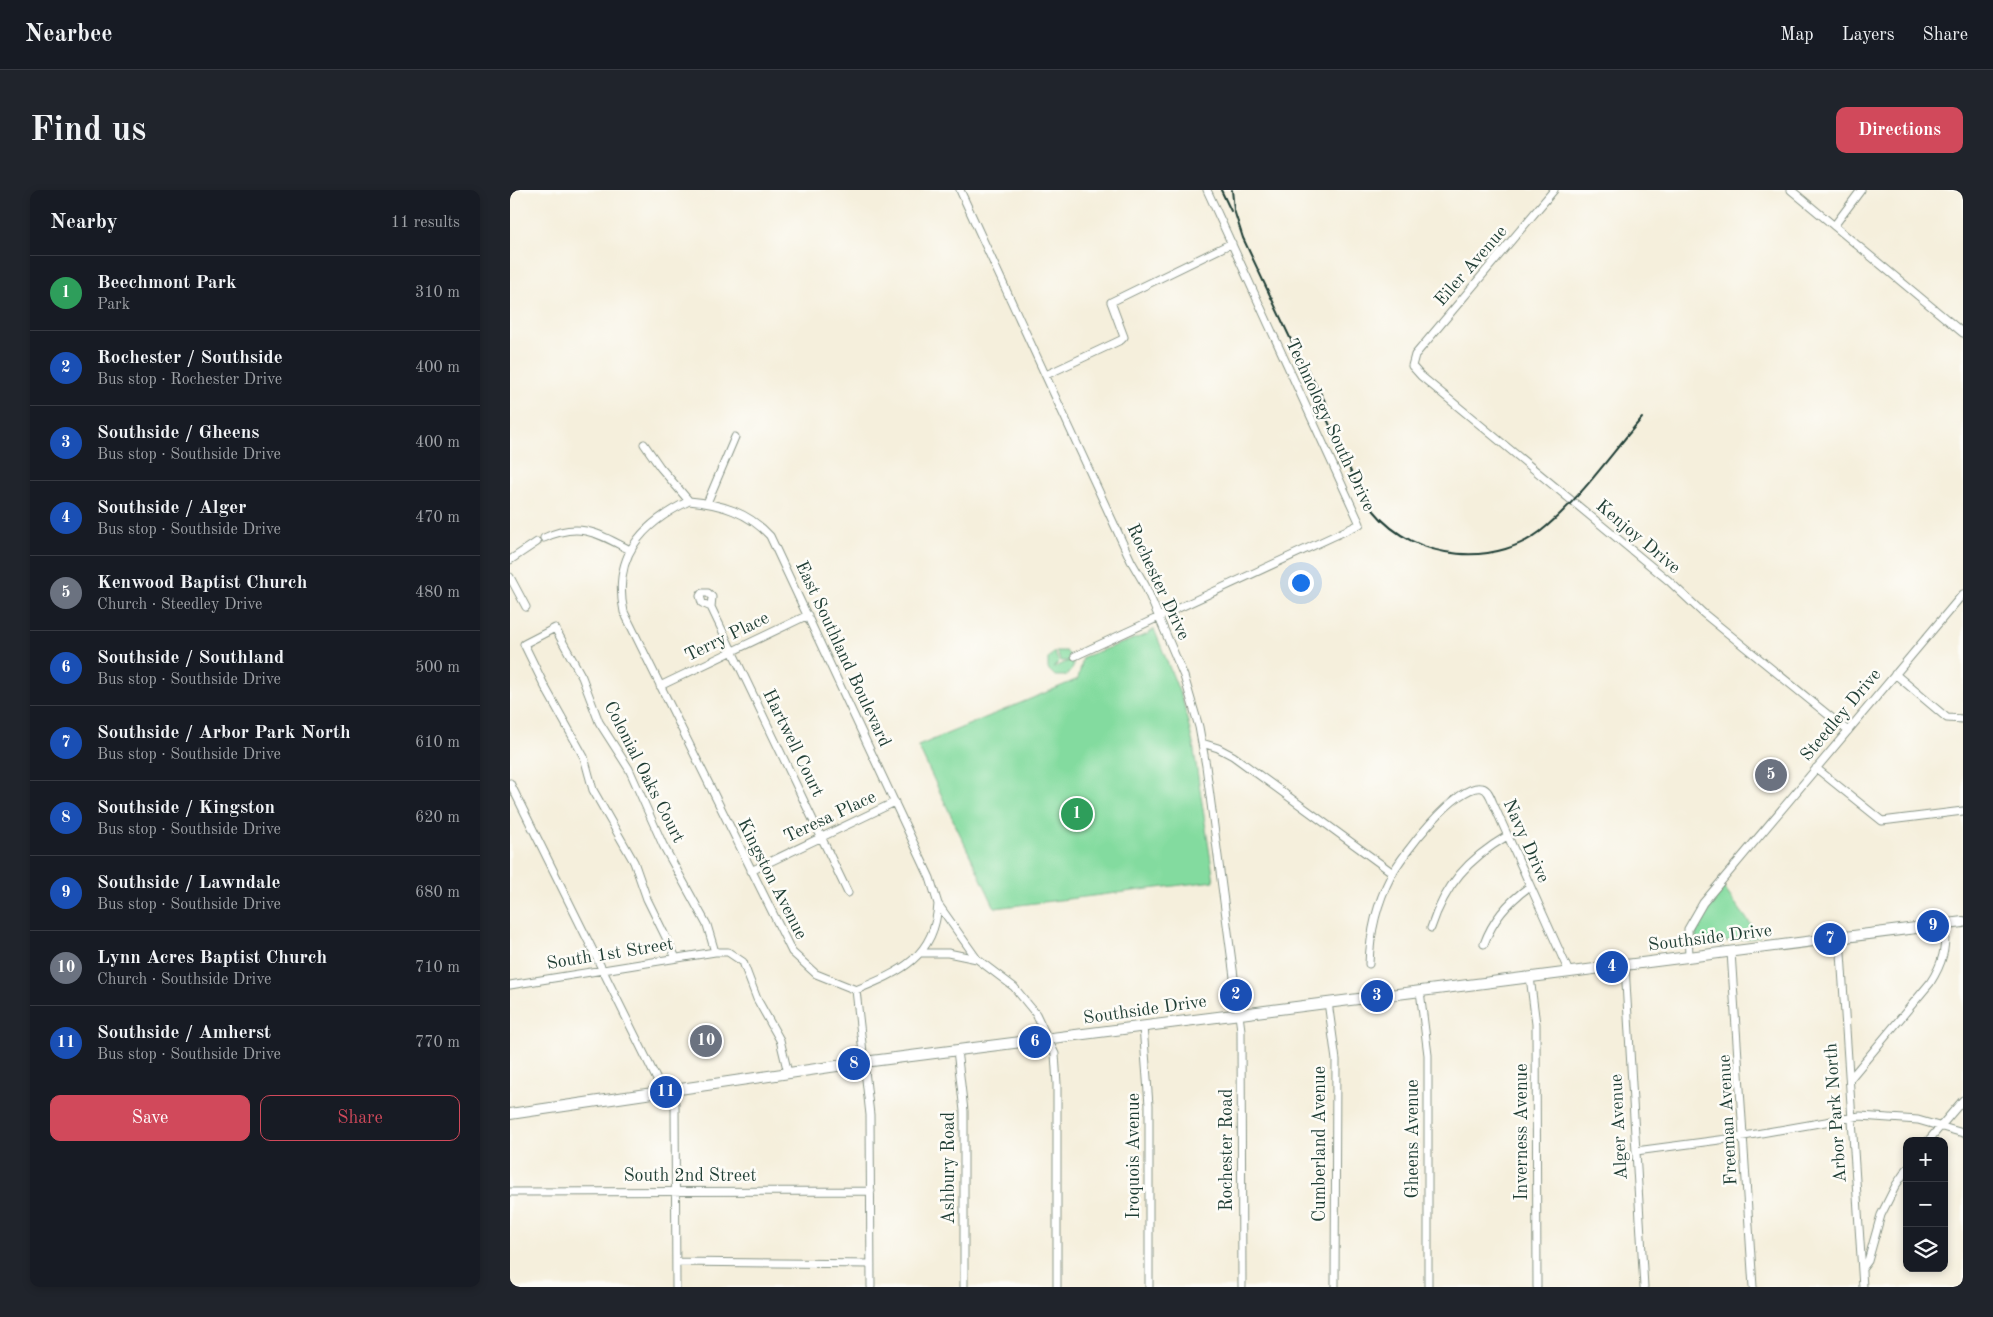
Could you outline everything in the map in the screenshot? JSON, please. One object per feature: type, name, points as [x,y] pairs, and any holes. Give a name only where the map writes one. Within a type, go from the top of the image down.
[{"type":"main road","name":"Southside Drive","points":[[510,1114],[864,1062],[1049,1040],[1328,1002],[1963,922]]},
{"type":"street","name":"Rochester Drive","points":[[960,190],[1184,676],[1202,743],[1239,1014]]},
{"type":"street","name":"Technology South Drive","points":[[1158,618],[1360,524],[1207,190]]},
{"type":"street","name":"Eiler Avenue","points":[[1412,363],[1415,354],[1554,190]]},
{"type":"street","points":[[1791,190],[1963,332]]},
{"type":"street","points":[[1834,226],[1861,190]]},
{"type":"street","points":[[1046,375],[1124,337],[1111,302],[1232,243]]},
{"type":"street","name":"Kenjoy Drive","points":[[1412,363],[1414,369],[1428,382],[1669,581],[1703,613],[1848,730]]},
{"type":"street","points":[[707,503],[735,437]]},
{"type":"street","points":[[644,444],[689,502]]},
{"type":"street","name":"East Southland Boulevard","points":[[689,502],[707,503],[732,509],[746,516],[770,536],[930,878],[938,904],[977,959]]},
{"type":"street","name":"Kingston Avenue","points":[[689,502],[674,508],[647,527],[630,550],[621,576],[622,605],[626,619],[785,939],[799,960],[816,974],[856,990]]},
{"type":"street","points":[[510,560],[541,540],[560,531],[583,530],[600,534],[630,550]]},
{"type":"street","points":[[510,577],[526,608]]},
{"type":"street","name":"Steedley Drive","points":[[1689,957],[1688,929],[1693,917],[1963,594]]},
{"type":"street","name":"Hartwell Court","points":[[711,608],[848,893]]},
{"type":"street","name":"Terry Place","points":[[660,686],[808,615]]},
{"type":"street","points":[[1075,656],[1158,618]]},
{"type":"street","name":"Colonial Oaks Court","points":[[676,958],[647,899],[634,862],[593,790],[584,757],[545,687],[524,644],[555,628],[582,676],[598,722],[629,769],[663,845],[707,925],[715,952]]},
{"type":"street","points":[[1895,674],[1947,718],[1963,719]]},
{"type":"street","points":[[1202,743],[1212,745],[1232,756],[1393,873]]},
{"type":"street","points":[[1816,768],[1882,820],[1963,812]]},
{"type":"street","points":[[510,783],[603,971],[675,1104],[676,1287]]},
{"type":"street","name":"Navy Drive","points":[[1369,964],[1373,928],[1381,900],[1393,873],[1410,847],[1436,816],[1473,789],[1482,788],[1486,790],[1569,972]]},
{"type":"street","name":"Teresa Place","points":[[751,871],[895,802]]},
{"type":"street","points":[[1430,928],[1446,893],[1466,865],[1483,850],[1506,836]]},
{"type":"street","points":[[1484,944],[1498,916],[1515,897],[1529,887]]},
{"type":"street","points":[[871,1287],[870,1115],[856,990],[887,977],[922,954],[935,927],[938,904]]},
{"type":"street","points":[[1850,1079],[1930,983],[1939,969],[1946,948],[1945,925]]},
{"type":"street","name":"Arbor Park North","points":[[1840,938],[1863,1287]]},
{"type":"street","points":[[715,952],[728,952],[743,962],[757,999],[780,1040],[788,1073]]},
{"type":"street","name":"South 1st Street","points":[[510,985],[715,952]]},
{"type":"street","name":"Freeman Avenue","points":[[1731,952],[1753,1287]]},
{"type":"street","points":[[922,954],[948,953],[977,959],[1002,976],[1026,1000],[1049,1040],[1054,1054],[1057,1084],[1057,1287]]},
{"type":"street","name":"Alger Avenue","points":[[1625,966],[1644,1287]]},
{"type":"street","name":"Inverness Avenue","points":[[1530,977],[1536,1024],[1537,1287]]},
{"type":"street","name":"Gheens Avenue","points":[[1420,991],[1428,1055],[1428,1287]]},
{"type":"street","name":"Cumberland Avenue","points":[[1328,1002],[1336,1060],[1335,1287]]},
{"type":"street","name":"Rochester Road","points":[[1239,1014],[1241,1030],[1242,1287]]},
{"type":"street","name":"Iroquois Avenue","points":[[1143,1026],[1150,1105],[1149,1287]]},
{"type":"street","name":"Ashbury Road","points":[[956,1050],[964,1111],[964,1287]]},
{"type":"street","points":[[1931,1137],[1963,1100]]},
{"type":"street","points":[[1636,1151],[1744,1136],[1852,1117],[1893,1117],[1941,1126],[1963,1133]]},
{"type":"street","points":[[1862,1269],[1868,1261],[1887,1200],[1903,1175]]},
{"type":"street","name":"South 2nd Street","points":[[510,1192],[871,1191]]},
{"type":"street","points":[[676,1262],[871,1264]]},
{"type":"green space","points":[[1154,629],[1183,701],[1193,744],[1214,881],[995,908],[918,746],[1078,679],[1083,657],[1148,634]]},
{"type":"green space","points":[[1056,651],[1066,651],[1073,659],[1073,668],[1066,676],[1055,676],[1048,669],[1048,659],[1054,652],[1059,662],[1053,668],[1069,661],[1061,661]]},
{"type":"green space","points":[[1723,887],[1752,926],[1750,932],[1757,932],[1760,937],[1700,945],[1696,941],[1696,926],[1702,914],[1696,923],[1693,937],[1696,921]]},
{"type":"railway","points":[[1221,190],[1231,211]]},
{"type":"railway","points":[[1232,190],[1234,210],[1243,238],[1292,342],[1327,405]]},
{"type":"railway","points":[[1326,417],[1354,477],[1374,511],[1391,528],[1412,541],[1434,549],[1458,554],[1482,554],[1505,549],[1527,540],[1547,526],[1585,488],[1642,418]]},
{"type":"place","name":"Kenwood Baptist Church","points":[[1771,775]]},
{"type":"place","name":"Beechmont Park","points":[[1077,814]]},
{"type":"place","name":"Southside / Lawndale","points":[[1933,926]]},
{"type":"place","name":"Southside / Arbor Park North","points":[[1830,939]]},
{"type":"place","name":"Southside / Alger","points":[[1612,967]]},
{"type":"place","name":"Rochester / Southside","points":[[1236,995]]},
{"type":"place","name":"Southside / Gheens","points":[[1377,996]]},
{"type":"place","name":"Lynn Acres Baptist Church","points":[[706,1041]]},
{"type":"place","name":"Southside / Southland","points":[[1035,1042]]},
{"type":"place","name":"Southside / Kingston","points":[[854,1064]]},
{"type":"place","name":"Southside / Amherst","points":[[666,1092]]}]
